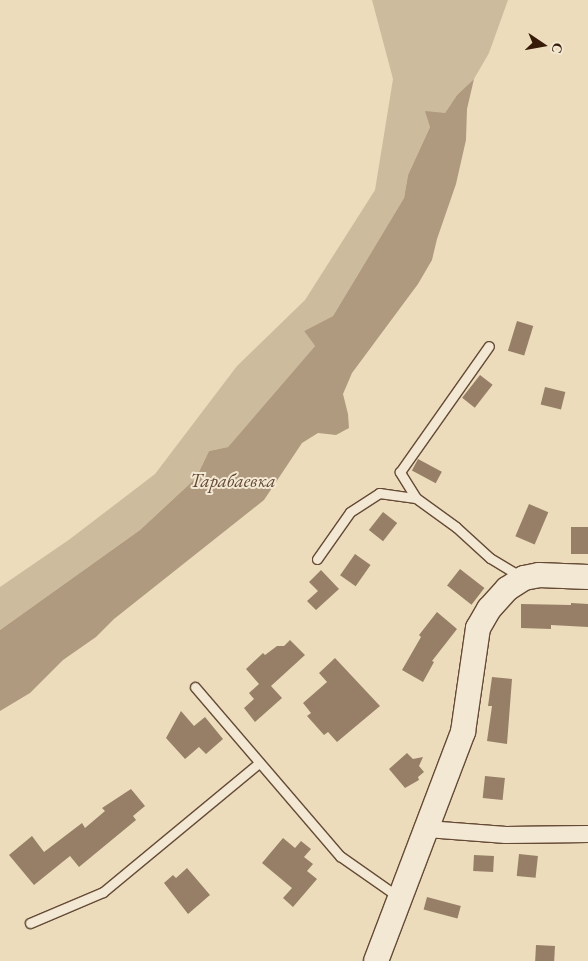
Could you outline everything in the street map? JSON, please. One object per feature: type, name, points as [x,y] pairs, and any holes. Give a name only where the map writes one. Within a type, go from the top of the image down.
[{"type":"street","points":[[376,961],[463,732],[478,628],[489,609],[507,589],[524,578],[539,575],[588,577]]},
{"type":"street","points":[[427,828],[506,835],[588,834]]},
{"type":"lane","points":[[489,346],[400,472],[416,498],[456,527],[490,558],[524,578]]},
{"type":"lane","points":[[317,559],[350,512],[379,493],[416,498]]},
{"type":"lane","points":[[195,688],[340,856],[400,898]]},
{"type":"lane","points":[[30,923],[103,892],[259,762]]},
{"type":"shaded area","points":[[372,0],[508,0],[489,53],[474,79],[457,95],[445,113],[430,127],[408,175],[404,198],[333,316],[304,331],[315,346],[228,447],[209,451],[196,478],[140,530],[0,630],[0,587],[70,539],[155,474],[237,366],[305,300],[375,190],[393,79]]},
{"type":"water","name":"Тарабаевка","points":[[474,79],[467,109],[466,140],[456,184],[437,239],[432,260],[418,284],[352,373],[343,394],[349,428],[336,435],[318,433],[302,443],[264,500],[114,619],[96,637],[63,660],[30,693],[0,711],[0,630],[140,530],[196,478],[209,451],[228,447],[315,346],[304,331],[333,316],[404,198],[408,175],[430,127],[425,111],[445,113],[457,95]]},
{"type":"building","points":[[517,321],[533,326],[524,356],[508,351]]},
{"type":"building","points":[[480,375],[493,385],[475,408],[462,398]]},
{"type":"building","points":[[545,387],[565,392],[561,410],[541,404]]},
{"type":"building","points":[[418,459],[442,472],[436,483],[412,470]]},
{"type":"building","points":[[529,504],[548,512],[535,544],[515,536]]},
{"type":"building","points":[[383,512],[397,523],[383,541],[369,530]]},
{"type":"building","points":[[571,527],[588,527],[588,554],[571,554]]},
{"type":"building","points":[[355,554],[371,565],[356,586],[340,575]]},
{"type":"building","points":[[460,569],[484,588],[471,605],[447,586]]},
{"type":"building","points":[[321,570],[339,589],[316,610],[307,601],[318,591],[309,582]]},
{"type":"building","points":[[571,603],[588,604],[588,627],[551,625],[551,629],[521,628],[521,604],[571,605]]},
{"type":"building","points":[[437,612],[457,629],[432,661],[434,662],[423,682],[402,670],[421,637],[419,635]]},
{"type":"building","points":[[290,640],[305,655],[271,686],[282,698],[255,722],[244,708],[254,699],[249,693],[259,684],[246,669],[263,653],[265,655],[277,646],[284,646]]},
{"type":"building","points":[[335,658],[380,706],[337,742],[328,732],[324,735],[307,716],[311,713],[303,703],[327,682],[319,673]]},
{"type":"building","points":[[492,677],[512,679],[507,744],[487,741],[492,706],[488,706]]},
{"type":"building","points":[[181,711],[194,726],[205,717],[223,739],[206,754],[199,747],[185,759],[166,738]]},
{"type":"building","points":[[407,753],[413,759],[423,757],[419,766],[424,772],[418,777],[419,780],[405,788],[389,769]]},
{"type":"building","points":[[485,776],[505,778],[503,800],[483,798]]},
{"type":"building","points":[[131,789],[145,806],[133,816],[136,820],[79,867],[70,856],[34,885],[9,855],[32,836],[44,852],[82,823],[85,828],[105,811],[102,808]]},
{"type":"building","points":[[283,838],[295,848],[301,841],[311,849],[304,857],[313,864],[307,871],[317,879],[293,907],[283,898],[292,888],[262,863]]},
{"type":"building","points":[[519,854],[538,856],[536,878],[517,876]]},
{"type":"building","points":[[474,855],[494,856],[493,872],[473,871]]},
{"type":"building","points":[[187,868],[210,895],[188,914],[164,883],[173,875],[176,878]]},
{"type":"building","points":[[427,897],[461,906],[457,919],[424,910]]},
{"type":"building","points":[[536,945],[555,946],[554,961],[535,961]]}]
